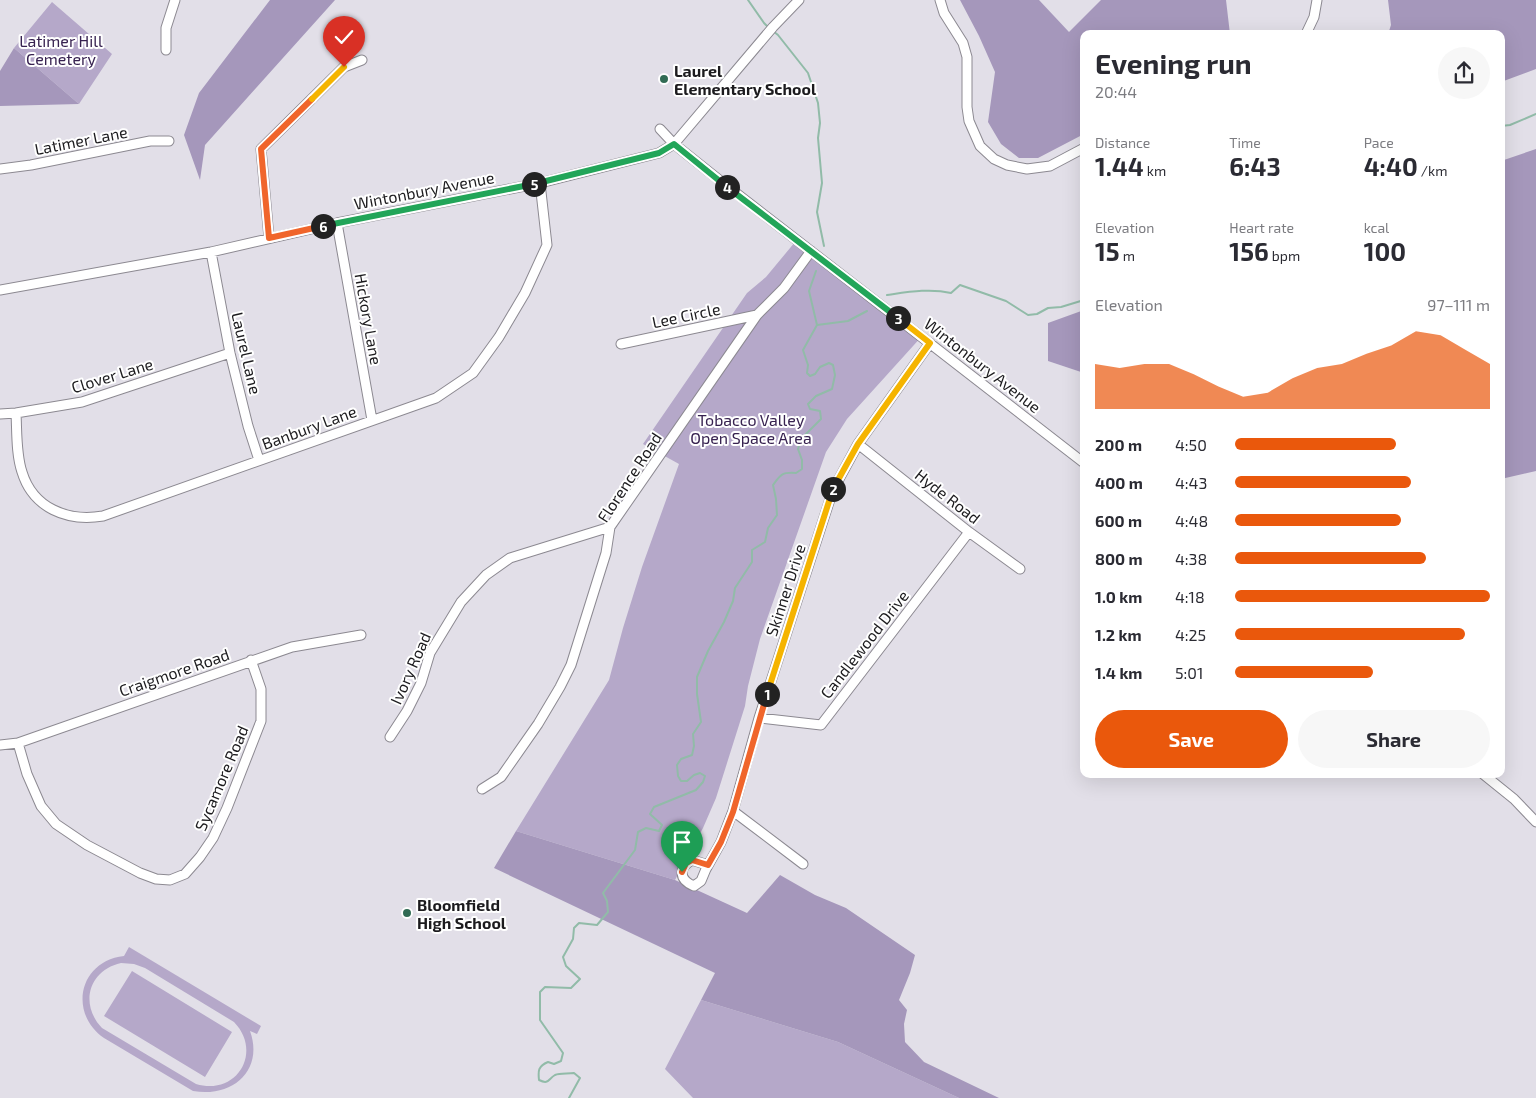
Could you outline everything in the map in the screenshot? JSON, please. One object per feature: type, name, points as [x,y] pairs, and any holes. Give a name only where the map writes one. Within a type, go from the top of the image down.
[{"type":"street","points":[[166,50],[166,28],[175,0]]},
{"type":"street","points":[[674,144],[771,29],[799,0]]},
{"type":"street","points":[[940,0],[944,13],[963,43],[967,57],[967,107],[969,121],[980,146],[1000,162],[1028,169],[1050,166],[1080,150]]},
{"type":"street","points":[[1308,30],[1314,17],[1317,0]]},
{"type":"street","points":[[269,238],[261,149],[344,67],[362,60]]},
{"type":"street","name":"Wintonbury Avenue","points":[[660,129],[674,144],[1080,460]]},
{"type":"street","name":"Latimer Lane","points":[[0,169],[30,165],[150,141],[169,141]]},
{"type":"street","name":"Wintonbury Avenue","points":[[0,290],[211,252],[337,223],[540,183],[659,153],[674,144]]},
{"type":"street","name":"Banbury Lane","points":[[16,414],[19,460],[26,482],[34,494],[49,508],[62,514],[90,518],[103,516],[436,398],[473,372],[499,337],[526,293],[548,245],[540,183]]},
{"type":"street","name":"Hickory Lane","points":[[337,223],[372,420]]},
{"type":"street","name":"Florence Road","points":[[482,789],[501,776],[538,724],[560,687],[570,665],[606,553],[610,527],[757,315],[784,288],[811,251]]},
{"type":"street","name":"Laurel Lane","points":[[211,252],[230,353],[248,426],[259,460]]},
{"type":"street","name":"Lee Circle","points":[[621,344],[757,315]]},
{"type":"street","name":"Skinner Drive","points":[[708,865],[721,842],[733,812],[759,718],[833,490],[858,444],[930,343]]},
{"type":"street","name":"Clover Lane","points":[[0,414],[16,414],[82,402],[230,353]]},
{"type":"street","name":"Hyde Road","points":[[858,444],[1020,569]]},
{"type":"street","name":"Ivory Road","points":[[390,737],[408,712],[421,683],[430,653],[461,602],[486,575],[510,558],[610,527]]},
{"type":"street","name":"Candlewood Drive","points":[[759,718],[821,725],[970,532]]},
{"type":"street","name":"Craigmore Road","points":[[0,745],[18,743],[292,647],[361,635]]},
{"type":"street","name":"Sycamore Road","points":[[18,743],[27,774],[41,806],[56,824],[87,845],[140,873],[156,879],[170,880],[185,874],[213,838],[227,808],[261,721],[261,689],[251,660]]},
{"type":"street","points":[[1488,778],[1514,799],[1536,822]]},
{"type":"street","points":[[733,812],[803,864]]},
{"type":"green space","name":"Latimer Hill Cemetery","points":[[52,2],[112,54],[79,104],[14,48]]},
{"type":"green space","name":"Tobacco Valley Open Space Area","points":[[800,236],[923,335],[847,419],[826,452],[760,639],[745,706],[716,798],[703,828],[675,880],[516,831],[609,680],[642,567],[679,464],[643,444],[747,293],[766,277]]},
{"type":"green space","points":[[129,947],[261,1026],[257,1034],[250,1031],[253,1058],[249,1069],[242,1078],[221,1090],[208,1092],[193,1091],[104,1038],[93,1028],[86,1015],[83,1002],[88,978],[97,967],[109,960],[124,956]],"holes":[[[121,963],[134,964],[145,968],[234,1022],[242,1034],[246,1046],[246,1058],[234,1078],[223,1084],[211,1086],[196,1084],[102,1028],[95,1019],[89,999],[95,980],[110,967]]]},
{"type":"green space","points":[[132,971],[232,1032],[205,1077],[104,1016]]},
{"type":"green space","points":[[701,1000],[838,1042],[959,1098],[693,1098],[665,1069]]},
{"type":"shaded area","points":[[270,0],[335,0],[205,145],[200,180],[184,135],[199,93]]},
{"type":"shaded area","points":[[960,0],[1039,0],[1069,32],[1101,0],[1226,0],[1230,30],[1080,30],[1080,136],[1038,158],[1019,158],[1001,144],[988,122],[995,72]]},
{"type":"shaded area","points":[[1388,0],[1536,0],[1536,69],[1505,81],[1505,30],[1389,30],[1391,25]]},
{"type":"shaded area","points":[[14,48],[79,104],[0,106],[0,71]]},
{"type":"shaded area","points":[[1536,149],[1536,471],[1505,478],[1505,160]]},
{"type":"shaded area","points":[[1080,311],[1080,372],[1048,361],[1048,323]]},
{"type":"shaded area","points":[[516,831],[675,880],[747,913],[780,875],[815,895],[846,908],[915,955],[899,1000],[907,1010],[904,1024],[905,1042],[924,1062],[999,1098],[959,1098],[838,1042],[701,1000],[715,973],[494,868]]},
{"type":"waterway","points":[[748,0],[769,28]]},
{"type":"waterway","points":[[773,31],[808,73],[818,103],[820,123],[818,138],[822,183],[817,212],[824,246]]},
{"type":"waterway","points":[[1505,126],[1536,114]]},
{"type":"waterway","points":[[569,1098],[580,1078],[574,1073],[555,1075],[547,1082],[539,1080],[540,1067],[548,1062],[554,1064],[561,1061],[563,1053],[540,1020],[540,992],[545,987],[571,988],[580,979],[566,966],[563,957],[573,939],[574,928],[579,923],[597,925],[608,912],[607,901],[603,893],[635,850],[638,832],[646,828],[659,831],[662,825],[650,814],[654,807],[696,790],[703,782],[705,776],[700,773],[687,781],[681,781],[678,776],[677,765],[681,759],[692,755],[694,746],[693,734],[701,722],[697,694],[697,677],[733,601],[735,588],[752,562],[752,550],[765,542],[768,528],[777,515],[773,485],[782,474],[796,473],[802,469],[802,460],[798,449],[801,439],[821,419],[820,411],[810,409],[808,404],[816,396],[832,389],[835,375],[833,365],[829,363],[820,367],[815,374],[810,376],[807,373],[808,365],[803,350],[817,325],[809,291],[816,271]]},
{"type":"waterway","points":[[887,295],[927,291],[951,293],[960,285],[1006,301],[1028,315],[1037,314],[1048,308],[1061,307],[1080,301]]},
{"type":"waterway","points":[[817,325],[848,321],[867,311]]},
{"type":"place","name":"Laurel Elementary School","points":[[664,79]]},
{"type":"place","name":"Bloomfield High School","points":[[407,913]]},
{"type":"route","points":[[344,67],[261,149],[269,238],[540,183],[659,153],[674,144],[930,343],[858,444],[833,490],[759,718],[733,812],[721,842],[708,865],[692,860],[686,863],[682,872]]}]
